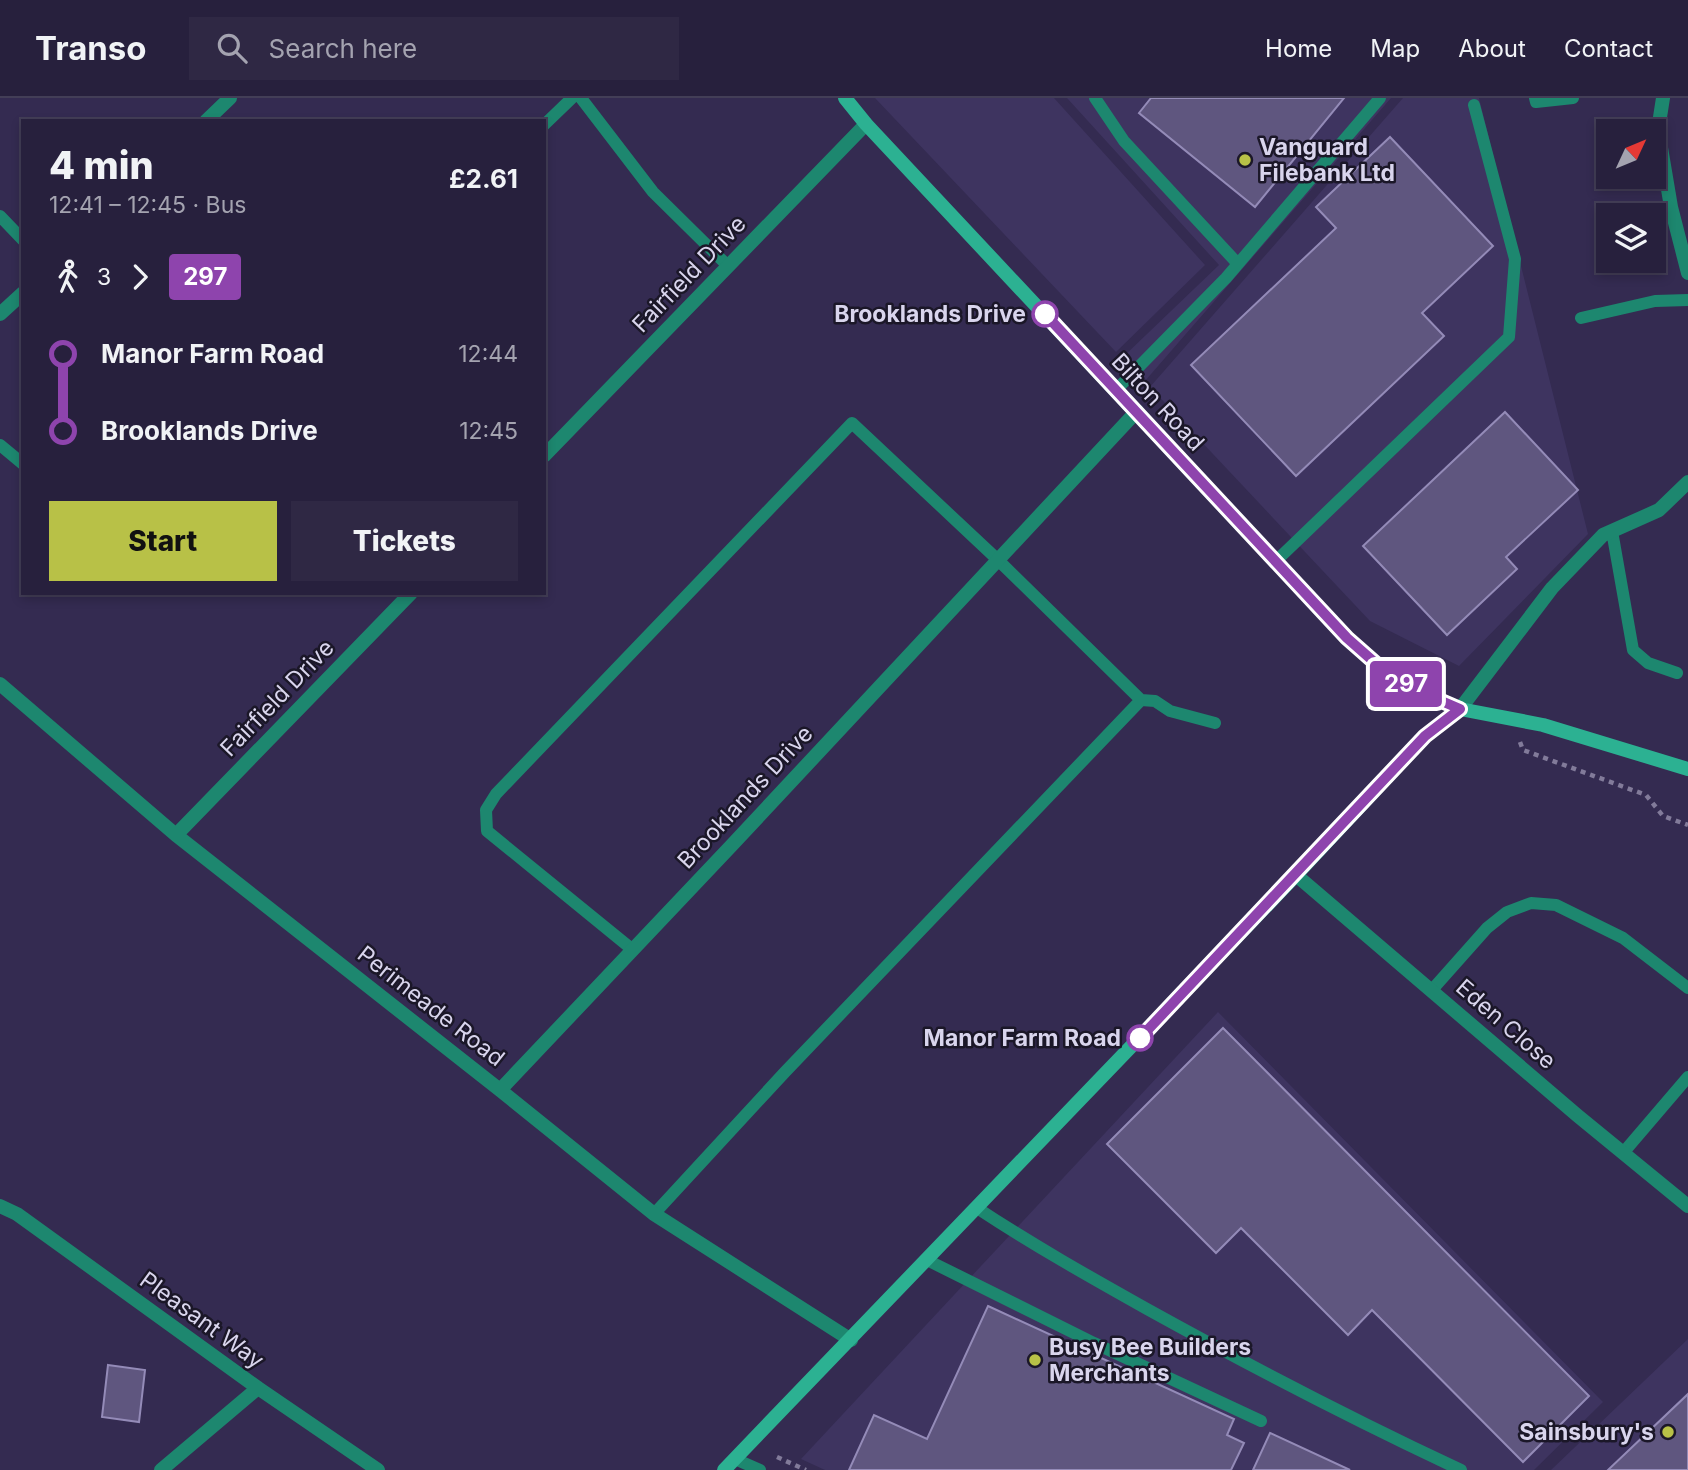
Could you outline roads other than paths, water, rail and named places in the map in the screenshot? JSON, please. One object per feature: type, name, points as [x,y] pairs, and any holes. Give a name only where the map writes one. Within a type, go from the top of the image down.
[{"type":"street","points":[[208,119],[230,98]]},
{"type":"street","name":"Bilton Road","points":[[845,98],[866,124],[1347,638],[1381,668],[1416,690],[1460,709]]},
{"type":"street","points":[[1663,98],[1658,130],[1671,207],[1688,273]]},
{"type":"street","name":"Fairfield Drive","points":[[546,454],[866,124]]},
{"type":"street","points":[[0,314],[21,295]]},
{"type":"street","name":"Brooklands Drive","points":[[500,1090],[1137,411]]},
{"type":"street","points":[[724,1470],[1296,875],[1425,736],[1460,709],[1552,588],[1603,535],[1659,510],[1688,482]]},
{"type":"street","name":"Fairfield Drive","points":[[176,835],[409,595]]},
{"type":"street","name":"Perimeade Road","points":[[0,684],[176,835],[654,1214],[851,1340]]},
{"type":"street","points":[[1460,709],[1543,725],[1688,769]]},
{"type":"street","name":"Eden Close","points":[[1296,875],[1688,1206]]},
{"type":"street","name":"Pleasant Way","points":[[0,1206],[17,1214],[257,1388],[378,1470]]},
{"type":"street","points":[[161,1470],[257,1388]]},
{"type":"lane","points":[[546,123],[572,98]]},
{"type":"lane","points":[[581,98],[653,192],[728,266]]},
{"type":"lane","points":[[1095,98],[1124,141],[1238,264]]},
{"type":"lane","points":[[1116,390],[1238,264],[1380,98]]},
{"type":"lane","points":[[1535,98],[1536,102],[1573,98]]},
{"type":"lane","points":[[1276,561],[1509,337],[1515,259],[1474,105]]},
{"type":"lane","points":[[0,216],[21,238]]},
{"type":"lane","points":[[1581,318],[1655,301],[1688,300]]},
{"type":"lane","points":[[633,950],[487,831],[486,810],[496,794],[852,423],[998,560],[1141,700],[1155,701],[1170,710],[1215,723]]},
{"type":"lane","points":[[0,444],[21,462]]},
{"type":"lane","points":[[1612,531],[1633,650],[1648,663],[1676,673]]},
{"type":"lane","points":[[654,1214],[785,1072],[1141,700]]},
{"type":"lane","points":[[1431,990],[1487,928],[1507,912],[1531,904],[1556,905],[1623,938],[1688,988]]},
{"type":"lane","points":[[1623,1153],[1688,1077]]},
{"type":"lane","points":[[977,1208],[1034,1245],[1247,1364],[1352,1419],[1461,1470]]},
{"type":"lane","points":[[927,1260],[1094,1343],[1261,1421]]},
{"type":"lane","points":[[735,1459],[760,1470]]},
{"type":"place","name":"Vanguard Filebank Ltd","points":[[1245,160]]},
{"type":"place","name":"Brooklands Drive","points":[[1045,314]]},
{"type":"place","name":"Manor Farm Road","points":[[1140,1038]]},
{"type":"place","name":"Busy Bee Builders Merchants","points":[[1035,1360]]},
{"type":"place","name":"Sainsbury's","points":[[1668,1432]]}]
